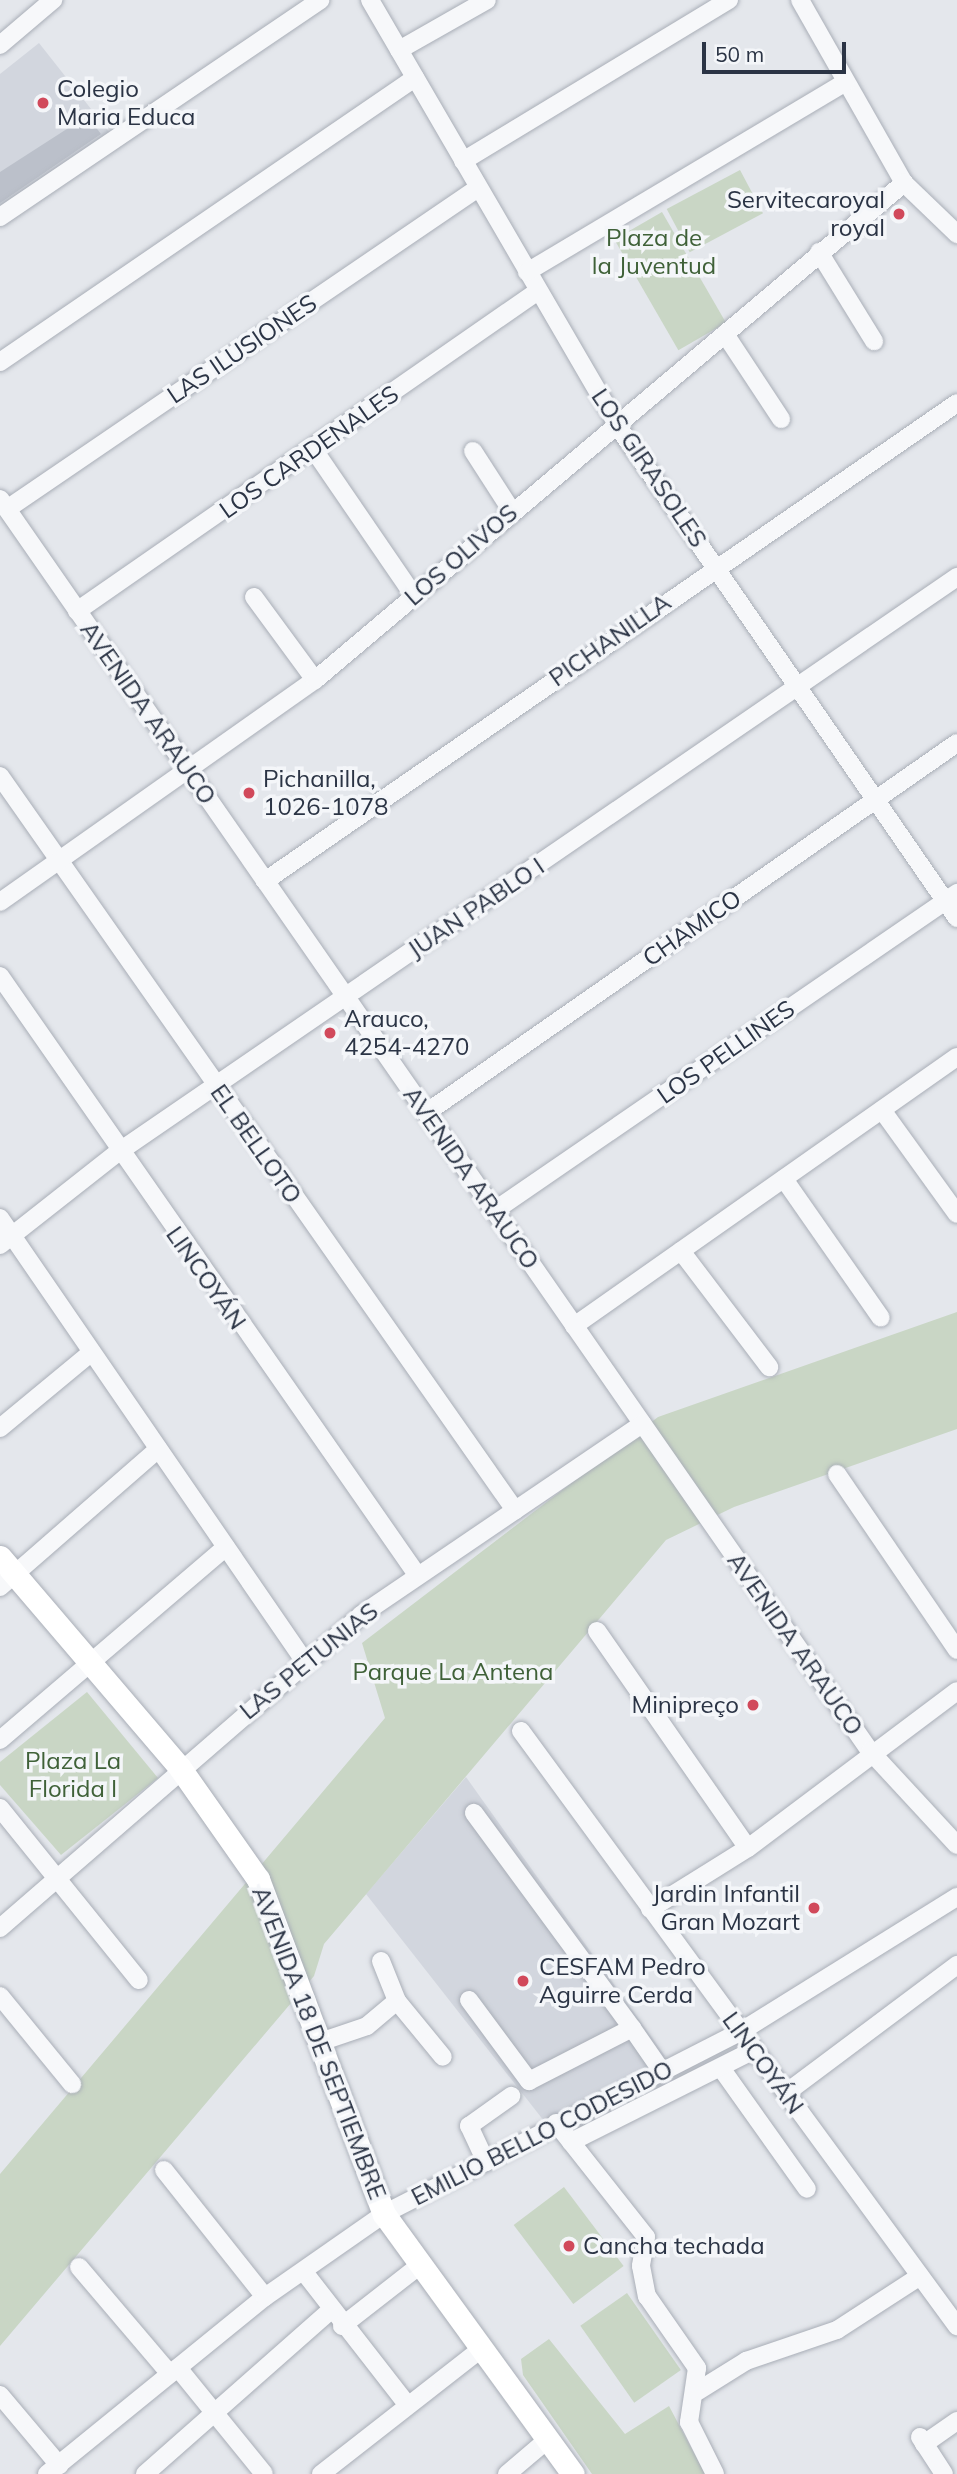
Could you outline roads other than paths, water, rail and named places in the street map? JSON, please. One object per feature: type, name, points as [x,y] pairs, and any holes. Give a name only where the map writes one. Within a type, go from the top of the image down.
[{"type":"main road","name":"AVENIDA 18 DE SEPTIEMBRE","points":[[5,1573],[90,1662],[180,1768],[258,1879],[323,2041],[384,2214],[573,2474]]},
{"type":"street","points":[[0,45],[53,0]]},
{"type":"street","points":[[0,217],[320,0]]},
{"type":"street","name":"LOS GIRASOLES","points":[[370,0],[617,425],[874,800],[951,897],[957,918]]},
{"type":"street","points":[[399,50],[487,0]]},
{"type":"street","points":[[463,161],[729,0]]},
{"type":"street","points":[[800,0],[904,183],[957,234]]},
{"type":"street","points":[[0,362],[415,78]]},
{"type":"street","points":[[527,272],[846,82]]},
{"type":"street","name":"LOS OLIVOS","points":[[0,902],[189,772],[315,680],[511,510],[617,425],[818,252],[904,183]]},
{"type":"street","name":"LAS ILUSIONES","points":[[4,504],[478,188]]},
{"type":"street","points":[[818,252],[874,341]]},
{"type":"street","name":"LOS CARDENALES","points":[[77,611],[314,450],[538,291]]},
{"type":"street","points":[[725,334],[781,419]]},
{"type":"street","name":"PICHANILLA","points":[[265,881],[957,403]]},
{"type":"street","points":[[314,450],[414,596]]},
{"type":"street","points":[[473,451],[511,510]]},
{"type":"street","name":"AVENIDA ARAUCO","points":[[4,504],[870,1751],[957,1845]]},
{"type":"street","name":"JUAN PABLO I","points":[[6,1240],[117,1153],[957,578]]},
{"type":"street","points":[[254,597],[315,680]]},
{"type":"street","name":"CHAMICO","points":[[426,1113],[957,743]]},
{"type":"street","name":"EL BELLOTO","points":[[0,776],[61,859],[216,1087],[515,1510]]},
{"type":"street","name":"LOS PELLINES","points":[[495,1212],[951,897]]},
{"type":"street","name":"LINCOYÁN","points":[[0,976],[117,1153],[418,1576]]},
{"type":"street","points":[[574,1326],[957,1057]]},
{"type":"street","points":[[882,1110],[957,1214]]},
{"type":"street","points":[[784,1179],[881,1318]]},
{"type":"street","points":[[0,1218],[6,1240],[92,1352],[305,1662]]},
{"type":"street","points":[[681,1251],[769,1367]]},
{"type":"street","points":[[0,1428],[92,1352]]},
{"type":"street","name":"LAS PETUNIAS","points":[[0,1928],[169,1788],[180,1768],[305,1662],[418,1576],[642,1424]]},
{"type":"street","points":[[5,1573],[158,1449]]},
{"type":"street","points":[[837,1474],[957,1650]]},
{"type":"street","points":[[0,1740],[226,1547]]},
{"type":"street","points":[[597,1631],[748,1848]]},
{"type":"street","points":[[650,1909],[748,1848],[870,1751],[957,1691]]},
{"type":"street","name":"LINCOYÁN","points":[[521,1731],[957,2326]]},
{"type":"street","points":[[0,1808],[139,1980]]},
{"type":"street","points":[[474,1813],[661,2070]]},
{"type":"street","name":"EMILIO BELLO CODESIDO","points":[[52,2471],[265,2297],[384,2214],[556,2123],[740,2032],[957,1897]]},
{"type":"street","points":[[380,1961],[397,2001],[443,2057]]},
{"type":"street","points":[[786,2093],[957,1965]]},
{"type":"street","points":[[0,1996],[72,2084]]},
{"type":"street","points":[[469,2000],[529,2081],[632,2028]]},
{"type":"street","points":[[323,2041],[367,2026],[397,2001]]},
{"type":"street","points":[[571,2142],[754,2050]]},
{"type":"street","points":[[721,2067],[807,2189]]},
{"type":"street","points":[[486,2162],[470,2126],[511,2096]]},
{"type":"street","points":[[556,2123],[646,2236],[641,2266],[647,2295],[697,2368],[698,2391]]},
{"type":"street","points":[[164,2170],[265,2297]]},
{"type":"street","points":[[342,2326],[421,2265]]},
{"type":"street","points":[[79,2267],[264,2474]]},
{"type":"street","points":[[304,2272],[342,2326],[406,2403]]},
{"type":"street","points":[[715,2474],[689,2422],[688,2407],[698,2391],[746,2361],[837,2330],[920,2276]]},
{"type":"street","points":[[145,2474],[332,2309]]},
{"type":"street","points":[[321,2474],[406,2403],[481,2349]]},
{"type":"street","points":[[0,2395],[52,2471]]},
{"type":"street","points":[[944,2474],[922,2441],[957,2421]]},
{"type":"street","points":[[507,2474],[547,2440]]},
{"type":"place","name":"Colegio Maria Educa","points":[[43,103]]},
{"type":"place","name":"Servitecaroyal royal","points":[[899,214]]},
{"type":"place","name":"Pichanilla, 1026-1078","points":[[249,793]]},
{"type":"place","name":"Arauco, 4254-4270","points":[[330,1033]]},
{"type":"place","name":"Minipreço","points":[[753,1705]]},
{"type":"place","name":"Jardin Infantil Gran Mozart","points":[[814,1908]]},
{"type":"place","name":"CESFAM Pedro Aguirre Cerda","points":[[523,1981]]},
{"type":"place","name":"Cancha techada","points":[[569,2246]]},
{"type":"park label","name":"Plaza de la Juventud","points":[[654,252]]},
{"type":"park label","name":"Parque La Antena","points":[[453,1672]]},
{"type":"park label","name":"Plaza La Florida I","points":[[73,1775]]}]
